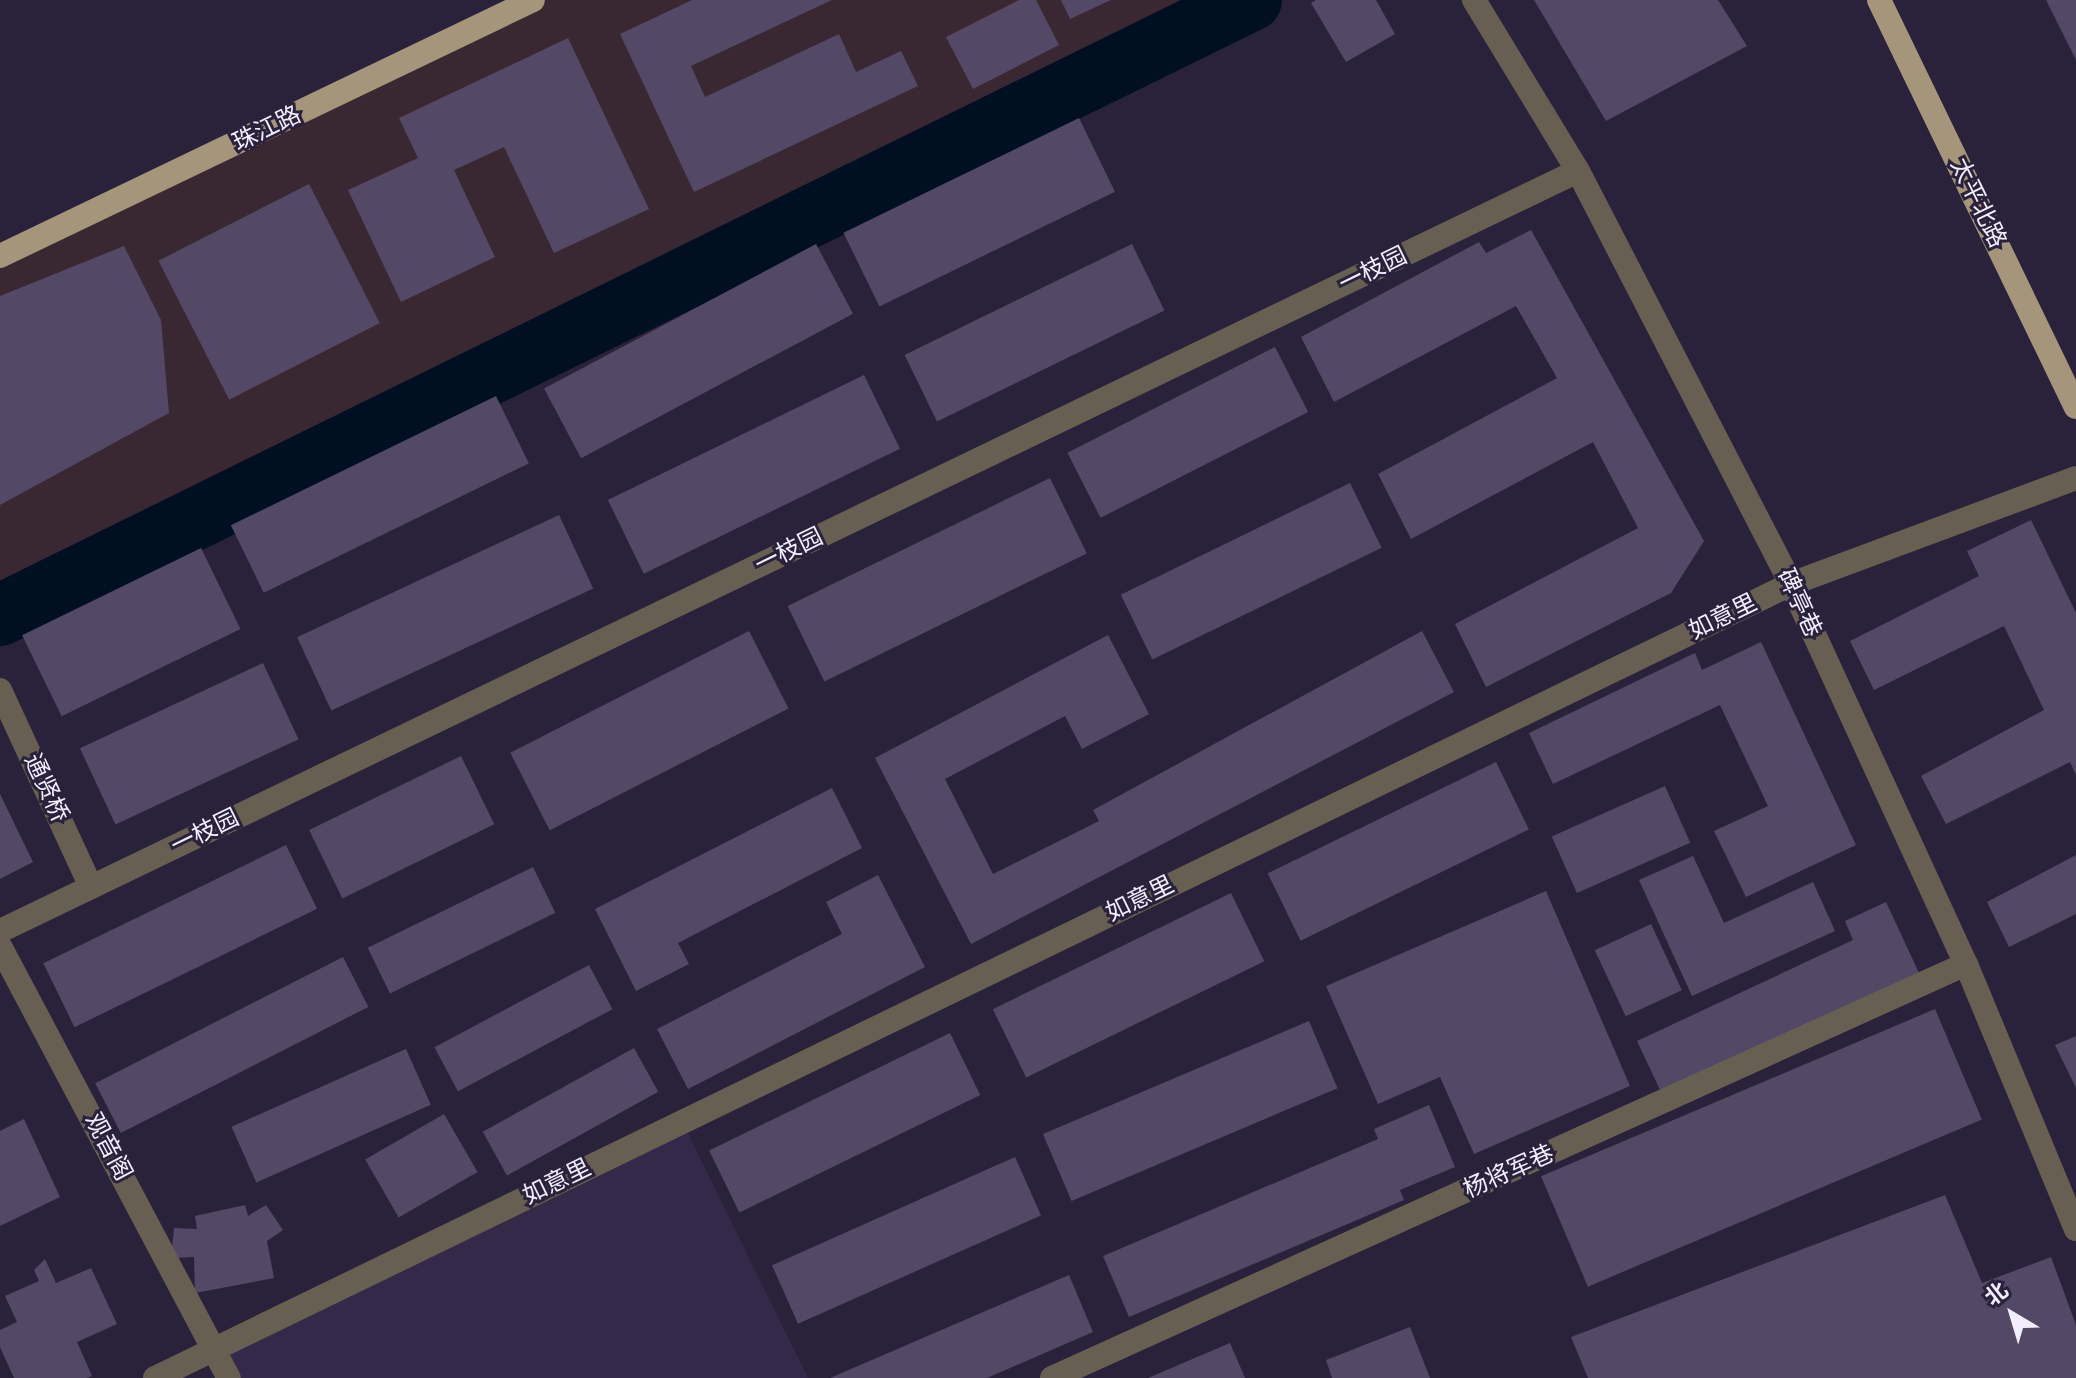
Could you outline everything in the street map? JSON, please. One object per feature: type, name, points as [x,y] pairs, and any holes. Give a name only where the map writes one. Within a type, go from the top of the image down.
[{"type":"main road","name":"珠江路","points":[[0,256],[533,0]]},
{"type":"main road","name":"太平北路","points":[[1879,0],[2076,407]]},
{"type":"street","name":"碑亭巷","points":[[1474,0],[1578,171],[1791,584],[1966,964],[2076,1229]]},
{"type":"street","name":"一枝园","points":[[0,931],[1578,171]]},
{"type":"street","name":"如意里","points":[[155,1378],[1791,584],[2076,478]]},
{"type":"street","name":"通贤桥","points":[[0,690],[91,887]]},
{"type":"street","name":"观音阁","points":[[0,946],[229,1378]]},
{"type":"street","name":"杨将军巷","points":[[1052,1378],[1966,964]]},
{"type":"shaded area","points":[[528,0],[1190,0],[0,599],[0,256]]},
{"type":"shaded area","points":[[682,1121],[808,1378],[229,1378],[215,1347]]},
{"type":"building","points":[[692,0],[832,0],[691,66],[705,97],[839,34],[856,72],[901,51],[918,86],[694,192],[620,34]]},
{"type":"building","points":[[1019,0],[1036,0],[1059,45],[973,89],[946,37]]},
{"type":"building","points":[[1061,0],[1111,0],[1070,19]]},
{"type":"building","points":[[1316,0],[1376,0],[1395,34],[1346,62],[1311,3]]},
{"type":"building","points":[[1534,0],[1718,0],[1747,46],[1606,121]]},
{"type":"building","points":[[2046,0],[2076,0],[2076,60]]},
{"type":"building","points":[[568,38],[649,209],[554,253],[504,147],[454,170],[495,257],[401,302],[348,190],[418,158],[399,118]]},
{"type":"building","points":[[1079,118],[1115,192],[879,307],[844,233]]},
{"type":"building","points":[[309,184],[380,323],[229,400],[158,261]]},
{"type":"building","points":[[1531,230],[1704,541],[1671,593],[1486,687],[1455,624],[1638,528],[1593,442],[1411,539],[1378,474],[1557,378],[1516,306],[1334,402],[1301,337],[1479,242],[1486,253]]},
{"type":"building","points":[[816,244],[853,314],[581,458],[544,389]]},
{"type":"building","points":[[1132,244],[1164,311],[937,421],[905,355]]},
{"type":"building","points":[[124,246],[161,320],[169,413],[0,505],[0,296]]},
{"type":"building","points":[[1275,347],[1308,412],[1101,518],[1067,453]]},
{"type":"building","points":[[864,375],[900,449],[644,574],[608,500]]},
{"type":"building","points":[[496,396],[529,463],[264,593],[231,525]]},
{"type":"building","points":[[1050,478],[1087,553],[824,682],[788,606]]},
{"type":"building","points":[[1350,483],[1382,548],[1152,659],[1121,595]]},
{"type":"building","points":[[559,515],[593,588],[331,711],[297,637]]},
{"type":"building","points":[[2031,520],[2076,613],[2076,775],[2070,762],[1946,824],[1921,776],[2044,710],[2004,626],[1874,690],[1850,641],[1979,576],[1967,551]]},
{"type":"building","points":[[201,548],[240,629],[62,716],[22,635]]},
{"type":"building","points":[[749,631],[788,709],[550,830],[510,753]]},
{"type":"building","points":[[1422,631],[1454,692],[971,944],[875,758],[1108,635],[1149,714],[1082,749],[1065,716],[945,779],[993,874],[1099,821],[1093,810]]},
{"type":"building","points":[[1761,642],[1856,845],[1746,897],[1714,831],[1768,806],[1720,705],[1553,784],[1529,733],[1695,653],[1702,670]]},
{"type":"building","points":[[263,663],[298,739],[115,824],[80,748]]},
{"type":"building","points":[[461,756],[494,824],[342,898],[309,830]]},
{"type":"building","points":[[1496,762],[1529,829],[1301,941],[1268,873]]},
{"type":"building","points":[[1665,786],[1690,843],[1577,893],[1552,836]]},
{"type":"building","points":[[832,788],[862,848],[678,943],[689,964],[636,991],[595,909]]},
{"type":"building","points":[[0,794],[33,862],[0,879]]},
{"type":"building","points":[[286,845],[317,909],[74,1027],[43,963]]},
{"type":"building","points":[[2076,855],[2076,914],[2009,947],[1987,902]]},
{"type":"building","points":[[1693,856],[1724,923],[1813,882],[1835,931],[1692,996],[1639,880]]},
{"type":"building","points":[[533,867],[555,913],[390,993],[368,948]]},
{"type":"building","points":[[878,875],[925,967],[688,1089],[657,1029],[842,934],[826,902]]},
{"type":"building","points":[[1546,891],[1630,1086],[1474,1154],[1440,1077],[1378,1104],[1326,986]]},
{"type":"building","points":[[1231,893],[1264,961],[1026,1077],[993,1009]]},
{"type":"building","points":[[1886,902],[1919,973],[1662,1094],[1637,1041],[1853,940],[1845,921]]},
{"type":"building","points":[[1651,924],[1682,990],[1626,1016],[1595,950]]},
{"type":"building","points":[[343,957],[368,1007],[121,1133],[95,1083]]},
{"type":"building","points":[[589,965],[612,1009],[458,1091],[434,1047]]},
{"type":"building","points":[[1935,1009],[1982,1119],[1588,1287],[1541,1176]]},
{"type":"building","points":[[1309,1021],[1338,1088],[1071,1201],[1043,1134]]},
{"type":"building","points":[[950,1033],[980,1095],[739,1213],[709,1150]]},
{"type":"building","points":[[2076,1036],[2076,1088],[2055,1045]]},
{"type":"building","points":[[634,1048],[658,1092],[507,1176],[483,1132]]},
{"type":"building","points":[[406,1049],[431,1105],[256,1182],[232,1127]]},
{"type":"building","points":[[1429,1105],[1455,1167],[1400,1190],[1404,1200],[1129,1317],[1103,1256],[1378,1139],[1374,1129]]},
{"type":"building","points":[[444,1114],[478,1172],[399,1218],[365,1160]]},
{"type":"building","points":[[24,1119],[60,1197],[0,1226],[0,1131]]},
{"type":"building","points":[[1015,1157],[1041,1215],[798,1324],[772,1265]]},
{"type":"building","points":[[1945,1195],[1982,1283],[2051,1257],[2076,1325],[2076,1378],[1588,1378],[1571,1337]]},
{"type":"building","points":[[245,1205],[248,1216],[266,1205],[283,1230],[267,1241],[274,1278],[195,1293],[194,1257],[171,1258],[174,1228],[197,1229],[195,1216]]},
{"type":"building","points":[[45,1259],[56,1283],[91,1268],[117,1324],[77,1342],[92,1376],[87,1378],[14,1378],[0,1347],[0,1330],[17,1322],[5,1296],[39,1281],[34,1270]]},
{"type":"building","points":[[1069,1275],[1093,1332],[987,1378],[830,1378]]},
{"type":"building","points":[[1410,1327],[1430,1378],[1332,1378],[1326,1360]]},
{"type":"building","points":[[1230,1343],[1245,1378],[1148,1378]]},
{"type":"waterway","points":[[0,615],[1251,0]]}]
